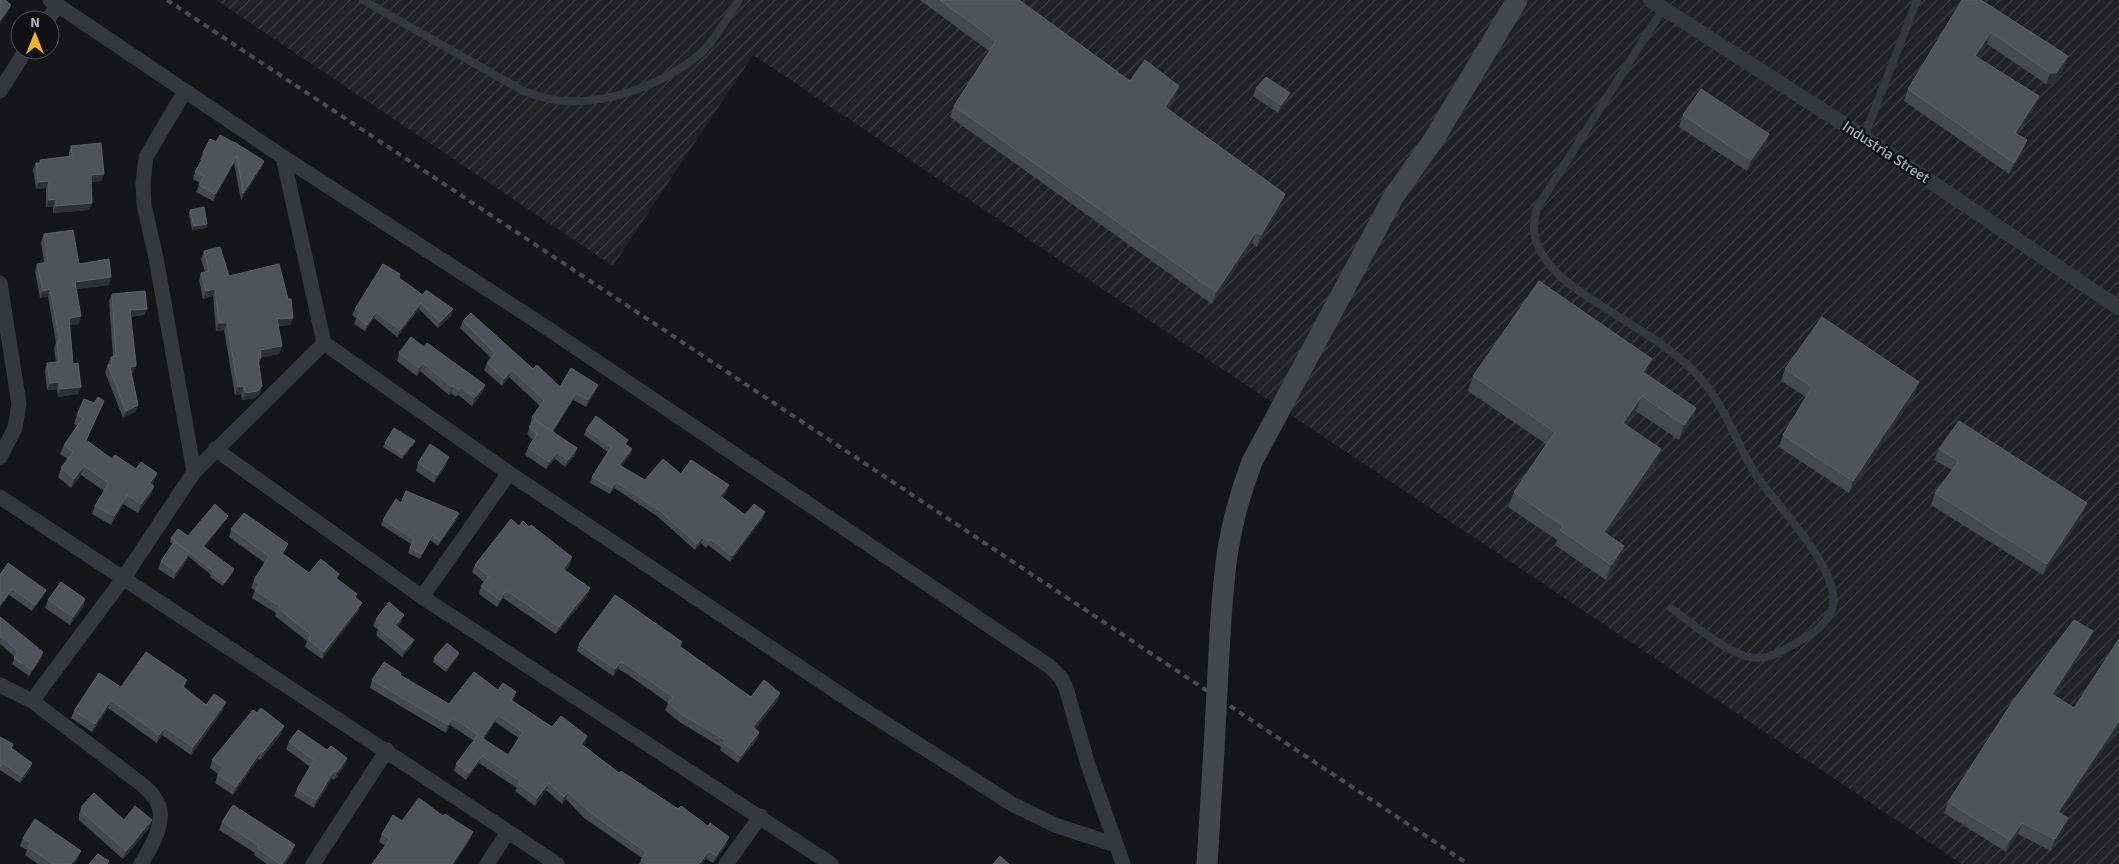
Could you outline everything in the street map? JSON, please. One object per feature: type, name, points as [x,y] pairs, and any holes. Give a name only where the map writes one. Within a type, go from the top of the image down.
[{"type":"street","points":[[1207,864],[1220,634],[1228,539],[1239,495],[1252,462],[1394,196],[1434,139],[1517,0]]},
{"type":"street","points":[[54,2],[185,91],[901,564],[1056,671],[1066,688],[1088,765],[1123,864]]},
{"type":"street","name":"Industria Street","points":[[1656,4],[1864,137],[2119,308]]},
{"type":"street","points":[[0,91],[20,60]]},
{"type":"street","points":[[185,91],[150,150],[144,169],[143,184],[144,205],[156,258],[194,472]]},
{"type":"street","points":[[283,156],[324,343],[509,473],[855,704],[1012,804],[1055,825],[1116,845]]},
{"type":"street","points":[[0,284],[19,404],[16,428],[0,457]]},
{"type":"street","points":[[32,700],[123,579],[194,472],[214,449],[324,343]]},
{"type":"street","points":[[214,449],[422,597],[761,816],[831,864]]},
{"type":"street","points":[[422,597],[509,473]]},
{"type":"street","points":[[0,497],[387,750],[557,864]]},
{"type":"street","points":[[0,685],[32,700],[140,783],[155,798],[160,815],[158,832],[141,864]]},
{"type":"street","points":[[313,864],[387,750]]},
{"type":"street","points":[[726,864],[761,816]]},
{"type":"street","points":[[487,864],[508,832]]},
{"type":"lane","points":[[362,0],[523,91],[550,99],[578,101],[640,90],[665,79],[702,52],[739,0]]},
{"type":"lane","points":[[1864,137],[1917,0]]},
{"type":"lane","points":[[1656,4],[1538,208],[1533,226],[1534,234],[1543,255],[1559,275],[1574,288],[1654,339],[1688,365],[1713,395],[1757,477],[1796,526],[1830,581],[1833,607],[1828,618],[1812,633],[1780,652],[1761,658],[1741,655],[1671,608]]},
{"type":"shaded area","points":[[216,0],[2119,0],[2119,864],[1962,864],[753,55],[613,266]]},
{"type":"building","points":[[0,0],[5,0],[11,5],[0,20]]},
{"type":"building","points":[[940,0],[1019,0],[1130,81],[1145,60],[1179,86],[1165,107],[1285,194],[1261,235],[1256,232],[1216,292],[954,106],[996,41]]},
{"type":"building","points":[[1962,0],[1981,0],[2068,56],[2056,73],[2050,73],[1991,32],[1975,56],[2039,96],[2015,133],[2027,140],[2014,163],[1908,89]]},
{"type":"building","points":[[1266,77],[1290,93],[1281,105],[1256,88]]},
{"type":"building","points":[[1701,89],[1769,134],[1751,160],[1683,115]]},
{"type":"building","points":[[220,135],[264,161],[243,193],[237,156],[215,194],[199,185],[204,176],[195,172],[205,154],[203,153],[210,139],[216,142]]},
{"type":"building","points":[[101,143],[104,174],[91,175],[92,203],[56,206],[56,199],[49,200],[49,181],[38,182],[36,163],[41,163],[40,160],[72,156],[71,146]]},
{"type":"building","points":[[204,207],[207,224],[194,226],[190,210]]},
{"type":"building","points":[[73,230],[79,264],[109,259],[111,277],[75,282],[81,316],[69,318],[73,364],[78,363],[81,387],[60,389],[59,382],[50,383],[47,363],[59,362],[57,341],[60,341],[50,289],[43,291],[37,264],[48,262],[44,234]]},
{"type":"building","points":[[220,247],[229,276],[279,264],[288,299],[291,299],[293,318],[277,319],[282,346],[260,350],[261,358],[258,358],[262,386],[258,391],[245,393],[244,386],[238,387],[227,323],[219,323],[215,289],[206,291],[201,273],[209,271],[204,251]]},
{"type":"building","points":[[383,264],[400,274],[399,278],[423,295],[426,290],[453,309],[440,322],[421,303],[400,330],[376,312],[367,325],[357,317],[360,313],[355,309]]},
{"type":"building","points":[[1539,281],[1652,359],[1643,372],[1696,408],[1684,425],[1642,396],[1623,423],[1661,449],[1604,532],[1624,546],[1611,565],[1560,530],[1563,526],[1514,492],[1555,432],[1473,376]]},
{"type":"building","points":[[145,291],[147,309],[130,310],[136,366],[130,367],[138,405],[126,411],[108,365],[112,365],[111,357],[116,356],[112,294]]},
{"type":"building","points":[[471,313],[533,369],[537,365],[560,387],[571,368],[598,385],[588,400],[576,393],[552,431],[535,420],[577,448],[568,460],[558,452],[549,462],[528,448],[537,434],[529,427],[535,419],[532,417],[544,400],[512,370],[504,379],[487,363],[495,353],[463,321]]},
{"type":"building","points":[[1822,317],[1919,382],[1853,481],[1783,435],[1812,387],[1785,369]]},
{"type":"building","points":[[411,337],[424,347],[427,343],[485,385],[474,398],[461,387],[459,390],[452,387],[423,363],[419,368],[399,353]]},
{"type":"building","points":[[98,397],[104,401],[86,440],[112,459],[115,455],[136,469],[141,462],[157,473],[150,483],[154,486],[141,504],[127,495],[114,516],[95,506],[109,483],[84,466],[74,479],[61,468],[73,452],[64,445],[83,418],[77,415],[84,399],[94,403]]},
{"type":"building","points":[[596,416],[628,440],[625,444],[632,449],[619,465],[645,480],[663,459],[681,474],[691,460],[729,485],[720,496],[745,515],[754,504],[765,512],[732,556],[710,539],[708,542],[703,537],[697,544],[659,510],[616,482],[612,488],[592,477],[611,447],[586,430]]},
{"type":"building","points":[[1959,421],[2087,503],[2047,564],[1935,493],[1959,461],[1939,449]]},
{"type":"building","points":[[394,428],[415,441],[403,455],[385,443]]},
{"type":"building","points":[[430,444],[449,457],[437,475],[418,463]]},
{"type":"building","points":[[406,491],[459,513],[440,541],[432,535],[422,554],[410,548],[414,539],[383,520],[396,499],[401,503]]},
{"type":"building","points":[[215,504],[228,516],[203,546],[234,569],[224,583],[212,573],[213,571],[171,538],[178,529],[188,536]]},
{"type":"building","points":[[244,513],[288,544],[282,553],[309,573],[321,559],[339,574],[336,578],[357,594],[355,597],[362,603],[324,652],[308,639],[311,635],[278,608],[280,606],[255,591],[259,584],[254,580],[269,556],[231,529]]},
{"type":"building","points":[[511,519],[519,526],[523,521],[529,527],[531,525],[572,557],[563,569],[590,588],[559,627],[506,590],[500,600],[481,586],[489,576],[475,565]]},
{"type":"building","points":[[174,542],[190,552],[176,572],[161,561]]},
{"type":"building","points":[[8,563],[46,590],[35,605],[12,589],[0,605],[0,575]]},
{"type":"building","points":[[61,582],[85,599],[73,617],[48,600]]},
{"type":"building","points":[[615,595],[682,642],[679,646],[751,697],[764,680],[780,693],[753,727],[759,732],[741,756],[723,743],[725,740],[681,714],[668,703],[673,697],[630,667],[621,662],[615,669],[579,644]]},
{"type":"building","points":[[389,602],[404,615],[395,625],[414,640],[405,650],[378,628],[382,624],[376,619]]},
{"type":"building","points":[[0,617],[43,652],[32,670],[14,658],[18,651],[0,636]]},
{"type":"building","points":[[2074,620],[2093,631],[2052,694],[2074,708],[2119,639],[2119,721],[2058,812],[2068,818],[2055,839],[2022,823],[2010,840],[1948,802],[2013,701]]},
{"type":"building","points":[[447,643],[459,653],[447,668],[434,658]]},
{"type":"building","points":[[146,652],[187,680],[182,686],[206,705],[214,694],[226,702],[193,747],[165,728],[159,735],[111,700],[95,724],[74,711],[99,673],[121,687]]},
{"type":"building","points":[[384,662],[401,673],[400,675],[449,704],[474,672],[498,690],[503,683],[516,692],[511,700],[552,727],[561,716],[587,736],[581,744],[619,773],[621,771],[678,809],[681,806],[708,826],[710,823],[729,837],[716,856],[709,851],[699,864],[646,864],[641,860],[646,852],[587,810],[568,792],[564,797],[549,783],[537,798],[518,784],[520,781],[482,756],[469,773],[456,764],[478,735],[453,718],[448,725],[372,680]],"holes":[[[498,715],[523,732],[508,755],[482,738]]]},
{"type":"building","points":[[261,708],[284,726],[263,752],[261,751],[236,787],[218,775],[223,767],[212,760],[253,710],[257,713]]},
{"type":"building","points":[[298,730],[327,750],[331,746],[347,758],[337,772],[334,771],[316,800],[297,789],[314,760],[289,742]]},
{"type":"building","points":[[0,737],[13,744],[11,748],[32,763],[22,777],[3,763],[0,767]]},
{"type":"building","points":[[94,793],[124,820],[135,806],[152,820],[126,851],[82,812],[82,806]]},
{"type":"building","points":[[419,798],[443,816],[445,814],[473,832],[452,864],[372,864],[390,839],[382,834],[393,815],[402,821]]},
{"type":"building","points":[[233,805],[295,845],[282,864],[257,848],[259,846],[222,822]]},
{"type":"building","points":[[35,819],[81,851],[71,864],[53,864],[28,847],[31,843],[23,838]]},
{"type":"building","points":[[98,854],[109,861],[107,864],[89,864]]},
{"type":"building","points":[[1000,856],[1009,864],[993,864]]},
{"type":"railway","points":[[167,0],[1468,864]]}]
